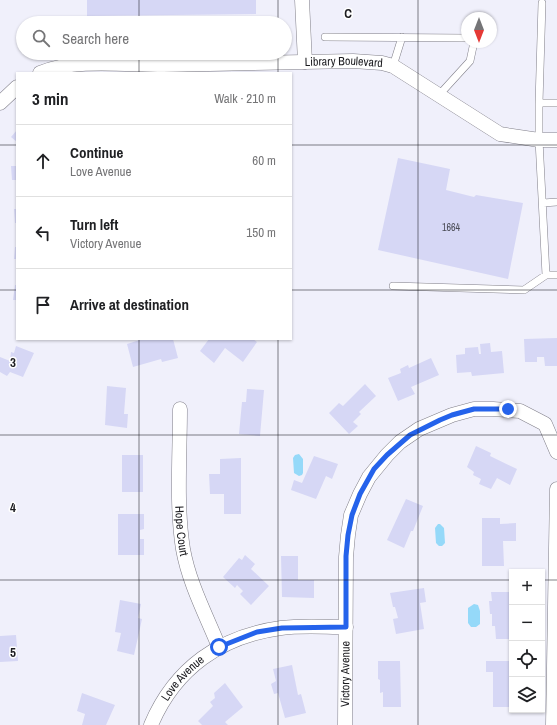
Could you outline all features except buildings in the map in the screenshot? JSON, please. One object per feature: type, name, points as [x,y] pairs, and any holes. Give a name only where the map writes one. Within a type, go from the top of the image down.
[{"type":"street","points":[[302,0],[305,62]]},
{"type":"street","name":"Library Boulevard","points":[[43,72],[56,67],[76,64],[162,65],[368,61],[394,66],[500,134],[539,140],[557,140]]},
{"type":"street","points":[[0,103],[16,88]]},
{"type":"street","name":"Hope Court","points":[[180,409],[180,496],[183,549],[191,578],[219,647]]},
{"type":"street","name":"Victory Avenue","points":[[345,725],[346,556],[348,535],[352,515],[360,494],[369,477],[400,442],[419,429],[452,415],[474,409],[508,409],[520,411],[545,424],[557,452]]},
{"type":"street","points":[[553,725],[557,489]]},
{"type":"street","name":"Love Avenue","points":[[151,725],[157,710],[170,688],[191,667],[219,647],[257,632],[282,628],[346,627]]},
{"type":"lane","points":[[542,2],[539,140],[546,275]]},
{"type":"lane","points":[[325,37],[461,38]]},
{"type":"lane","points":[[394,66],[402,37]]},
{"type":"lane","points":[[439,95],[470,61],[473,48]]},
{"type":"lane","points":[[539,103],[557,103]]},
{"type":"lane","points":[[543,203],[557,202]]},
{"type":"lane","points":[[393,286],[524,290],[546,275],[557,275]]},
{"type":"water","points":[[299,454],[303,459],[303,473],[299,476],[294,473],[293,458],[295,455]]},
{"type":"water","points":[[438,524],[444,528],[445,543],[442,546],[439,546],[436,543],[435,528]]},
{"type":"water","points":[[474,604],[478,605],[480,611],[480,624],[476,627],[471,627],[468,623],[468,608]]},
{"type":"route","points":[[219,647],[257,632],[282,628],[309,626],[346,627],[346,556],[348,535],[352,515],[360,494],[374,469],[400,442],[419,429],[452,415],[474,409],[508,409]]}]
